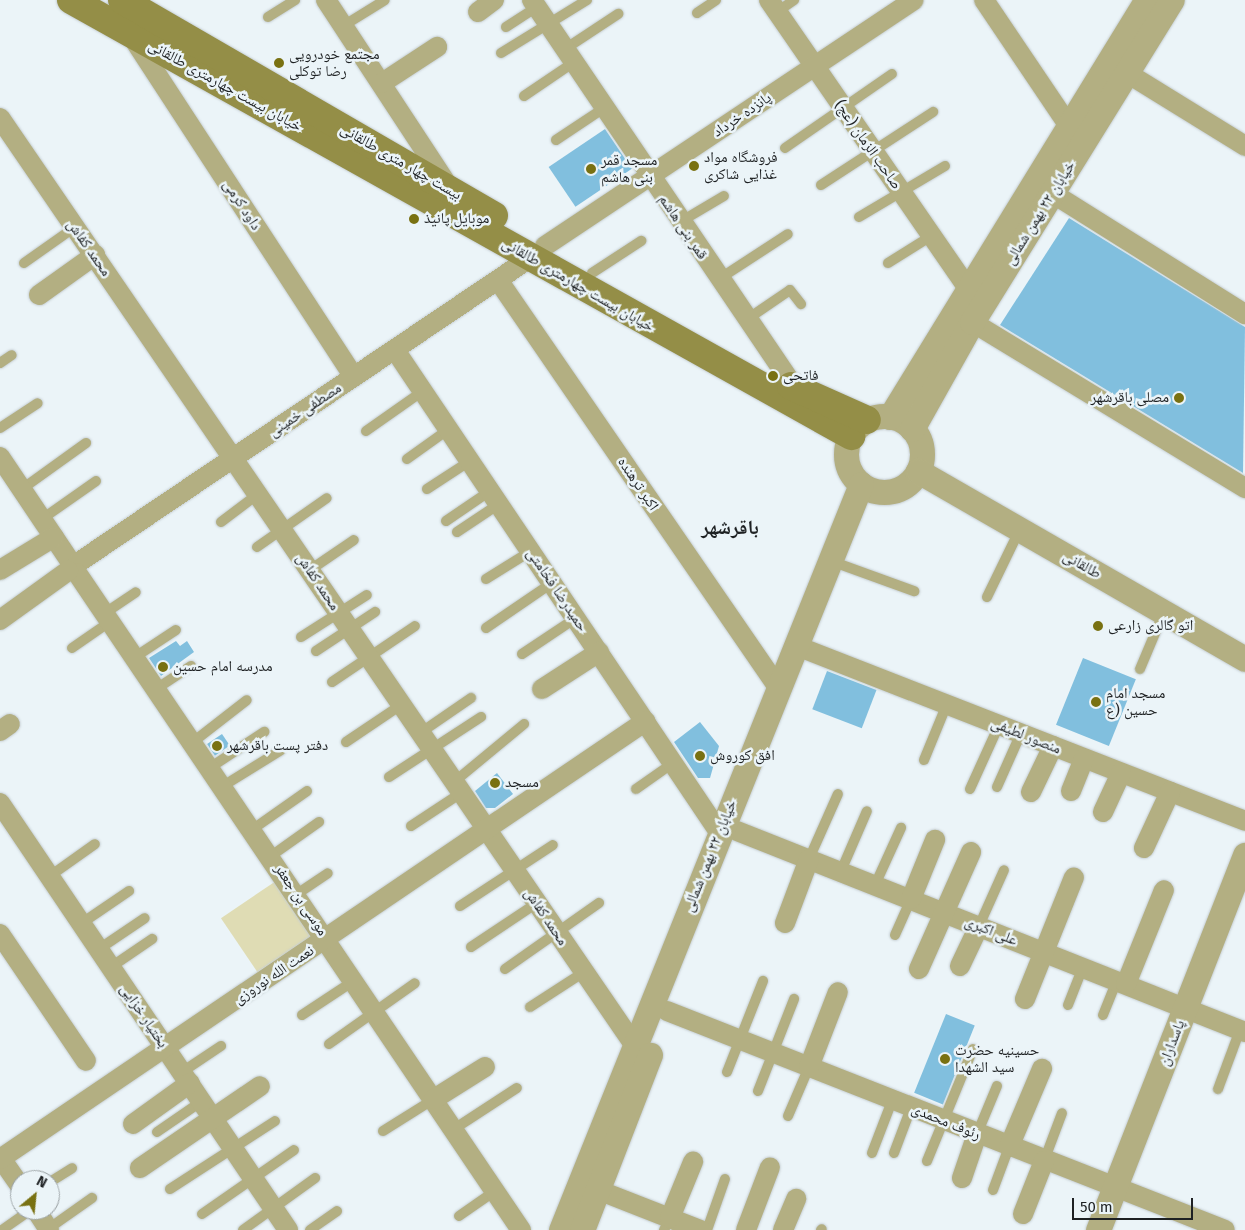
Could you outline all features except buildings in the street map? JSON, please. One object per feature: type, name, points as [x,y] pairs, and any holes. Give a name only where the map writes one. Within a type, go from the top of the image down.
[{"type":"main road","name":"خیابان بیست چهارمتری طالقانی","points":[[71,0],[537,252],[791,395],[869,424]]},
{"type":"main road","name":"بیست چهار متری طالقانی","points":[[122,0],[452,191],[537,252],[592,273],[791,395]]},
{"type":"street","points":[[326,0],[452,191]]},
{"type":"street","points":[[478,12],[494,0]]},
{"type":"street","name":"پانزده خرداد","points":[[537,252],[914,0]]},
{"type":"street","points":[[984,0],[1069,126]]},
{"type":"street","name":"خیابان ۲۲ بهمن شمالی","points":[[869,424],[968,289],[1147,0]]},
{"type":"street","name":"خیابان ۲۲ بهمن شمالی","points":[[912,429],[972,322],[1172,0]]},
{"type":"street","name":"صاحب الزمان (عج)","points":[[773,6],[968,289]]},
{"type":"street","name":"قمر بنی هاشم","points":[[539,10],[746,320],[791,395]]},
{"type":"street","name":"داود کرمی","points":[[130,33],[354,377]]},
{"type":"street","points":[[382,83],[437,47]]},
{"type":"street","points":[[1127,73],[1245,146]]},
{"type":"street","name":"محمد کفاش","points":[[0,118],[635,1046]]},
{"type":"street","points":[[1052,193],[1245,314]]},
{"type":"street","name":"مصطفی خمینی","points":[[0,620],[74,567],[537,252]]},
{"type":"street","points":[[39,295],[95,255]]},
{"type":"street","name":"اکبر ترهنده","points":[[498,280],[778,688]]},
{"type":"street","points":[[972,322],[1245,488]]},
{"type":"street","name":"حمیدرضا فخامتی","points":[[394,350],[673,763],[728,831]]},
{"type":"street","points":[[869,424],[912,429],[922,449],[918,471],[904,486],[867,487],[846,456],[869,424]]},
{"type":"street","name":"موسی بن جعفر","points":[[3,469],[22,489],[328,939],[521,1230]]},
{"type":"street","name":"طالقانی","points":[[918,471],[1245,659]]},
{"type":"street","name":"خیابان ۲۲ بهمن شمالی","points":[[582,1230],[667,1011],[778,688],[867,487]]},
{"type":"street","name":"خیابان ۲۲ بهمن شمالی","points":[[561,1230],[635,1046],[808,650],[842,565],[867,487]]},
{"type":"street","points":[[0,570],[54,537]]},
{"type":"street","name":"منصور لطیفی","points":[[808,650],[1245,821]]},
{"type":"street","points":[[542,689],[599,652]]},
{"type":"street","name":"نعمت الله نوروزی","points":[[0,1158],[328,939],[646,721]]},
{"type":"street","points":[[1031,792],[1053,746]]},
{"type":"street","points":[[1071,791],[1084,758]]},
{"type":"street","points":[[1103,812],[1121,773]]},
{"type":"street","points":[[1144,848],[1170,792]]},
{"type":"street","name":"بختیار خزایی","points":[[0,803],[288,1230]]},
{"type":"street","name":"علی اکبری","points":[[728,831],[809,859],[1243,1031]]},
{"type":"street","points":[[911,899],[935,840]]},
{"type":"street","points":[[919,969],[971,852]]},
{"type":"street","points":[[785,923],[809,859]]},
{"type":"street","name":"پاسداران","points":[[1098,1230],[1116,1189],[1242,869]]},
{"type":"street","points":[[1024,998],[1074,877]]},
{"type":"street","points":[[1121,982],[1164,890]]},
{"type":"street","points":[[960,966],[979,926]]},
{"type":"street","points":[[0,934],[86,1061]]},
{"type":"street","points":[[809,1067],[838,992]]},
{"type":"street","name":"رئوف محمدی","points":[[667,1011],[1116,1189],[1225,1230]]},
{"type":"street","points":[[434,1099],[485,1067]]},
{"type":"street","points":[[1009,1147],[1042,1069]]},
{"type":"street","points":[[133,1124],[186,1078]]},
{"type":"street","points":[[140,1168],[260,1086]]},
{"type":"street","points":[[962,1178],[977,1134]]},
{"type":"street","points":[[0,1158],[10,1172]]},
{"type":"street","points":[[1023,1214],[1044,1160]]},
{"type":"street","points":[[667,1224],[693,1162]]},
{"type":"street","points":[[746,1230],[770,1167]]},
{"type":"street","points":[[598,1190],[667,1224],[700,1230]]},
{"type":"street","points":[[783,1230],[796,1199]]},
{"type":"lane","points":[[268,17],[296,0]]},
{"type":"lane","points":[[343,26],[385,0]]},
{"type":"lane","points":[[506,27],[539,10],[587,0]]},
{"type":"lane","points":[[697,13],[716,0]]},
{"type":"lane","points":[[773,6],[794,0]]},
{"type":"lane","points":[[501,52],[539,10]]},
{"type":"lane","points":[[524,96],[618,14]]},
{"type":"lane","points":[[784,148],[892,74]]},
{"type":"lane","points":[[556,140],[604,108]]},
{"type":"lane","points":[[821,184],[934,112]]},
{"type":"lane","points":[[859,217],[945,166]]},
{"type":"lane","points":[[680,222],[724,196]]},
{"type":"lane","points":[[24,263],[75,227]]},
{"type":"lane","points":[[719,279],[788,234]]},
{"type":"lane","points":[[888,263],[931,236]]},
{"type":"lane","points":[[592,273],[641,241]]},
{"type":"lane","points":[[746,320],[790,290],[801,304]]},
{"type":"lane","points":[[0,363],[12,354]]},
{"type":"lane","points":[[366,431],[423,391]]},
{"type":"lane","points":[[0,428],[38,403]]},
{"type":"lane","points":[[406,459],[449,430]]},
{"type":"lane","points":[[22,489],[86,443]]},
{"type":"lane","points":[[427,489],[470,461]]},
{"type":"lane","points":[[42,519],[96,482]]},
{"type":"lane","points":[[221,522],[258,494]]},
{"type":"lane","points":[[446,521],[494,497]]},
{"type":"lane","points":[[457,532],[494,497]]},
{"type":"lane","points":[[257,547],[327,498]]},
{"type":"lane","points":[[987,597],[1020,530]]},
{"type":"lane","points":[[310,570],[354,540]]},
{"type":"lane","points":[[486,579],[531,551]]},
{"type":"lane","points":[[842,565],[914,592]]},
{"type":"lane","points":[[486,628],[552,583]]},
{"type":"lane","points":[[72,648],[136,592]]},
{"type":"lane","points":[[316,651],[367,595]]},
{"type":"lane","points":[[301,638],[344,620],[375,612]]},
{"type":"lane","points":[[1140,669],[1164,612]]},
{"type":"lane","points":[[522,654],[576,618]]},
{"type":"lane","points":[[332,682],[370,659],[415,626]]},
{"type":"lane","points":[[135,657],[176,630]]},
{"type":"lane","points":[[156,688],[191,666]]},
{"type":"lane","points":[[389,777],[471,698]]},
{"type":"lane","points":[[193,742],[247,700]]},
{"type":"lane","points":[[924,760],[948,704]]},
{"type":"lane","points":[[346,742],[401,705]]},
{"type":"lane","points":[[426,741],[481,717]]},
{"type":"lane","points":[[411,826],[457,787],[524,724]]},
{"type":"lane","points":[[970,788],[999,725]]},
{"type":"lane","points":[[210,768],[264,732]]},
{"type":"lane","points":[[997,787],[1021,733]]},
{"type":"lane","points":[[223,786],[281,750]]},
{"type":"lane","points":[[636,789],[673,763]]},
{"type":"lane","points":[[253,829],[307,791]]},
{"type":"lane","points":[[809,859],[838,794]]},
{"type":"lane","points":[[841,872],[867,812]]},
{"type":"lane","points":[[271,856],[319,822]]},
{"type":"lane","points":[[875,885],[901,828]]},
{"type":"lane","points":[[50,876],[95,844]]},
{"type":"lane","points":[[460,906],[553,845]]},
{"type":"lane","points":[[979,926],[1004,870]]},
{"type":"lane","points":[[297,894],[328,873]]},
{"type":"lane","points":[[82,923],[129,891]]},
{"type":"lane","points":[[895,935],[911,899]]},
{"type":"lane","points":[[471,947],[537,903]]},
{"type":"lane","points":[[505,968],[599,903]]},
{"type":"lane","points":[[99,949],[145,918]]},
{"type":"lane","points":[[111,967],[152,939]]},
{"type":"lane","points":[[1068,1006],[1083,967]]},
{"type":"lane","points":[[530,1007],[584,972]]},
{"type":"lane","points":[[302,1015],[355,980]]},
{"type":"lane","points":[[727,1072],[763,981]]},
{"type":"lane","points":[[1103,1016],[1121,982]]},
{"type":"lane","points":[[329,1044],[415,983]]},
{"type":"lane","points":[[758,1091],[794,999]]},
{"type":"lane","points":[[1218,1089],[1243,1031]]},
{"type":"lane","points":[[186,1078],[221,1046]]},
{"type":"lane","points":[[927,1161],[973,1049]]},
{"type":"lane","points":[[788,1116],[809,1067]]},
{"type":"lane","points":[[977,1134],[997,1086]]},
{"type":"lane","points":[[454,1130],[517,1088]]},
{"type":"lane","points":[[383,1131],[434,1099]]},
{"type":"lane","points":[[157,1132],[202,1101]]},
{"type":"lane","points":[[894,1152],[901,1104]]},
{"type":"lane","points":[[872,1153],[901,1104]]},
{"type":"lane","points":[[1044,1160],[1062,1113]]},
{"type":"lane","points":[[170,1189],[232,1147],[275,1121]]},
{"type":"lane","points":[[994,1190],[1009,1147]]},
{"type":"lane","points":[[202,1214],[294,1150]]},
{"type":"lane","points":[[60,1176],[72,1168]]},
{"type":"lane","points":[[243,1230],[315,1178]]},
{"type":"lane","points":[[707,1230],[725,1179]]},
{"type":"lane","points":[[459,1216],[495,1191]]},
{"type":"lane","points":[[49,1229],[92,1198]]},
{"type":"lane","points":[[310,1230],[337,1211]]},
{"type":"lane","points":[[2,1230],[17,1220]]},
{"type":"shaded area","points":[[279,879],[315,933],[257,972],[221,918]]},
{"type":"place","name":"مجتمع خودرویی رضا توکلی","points":[[279,63]]},
{"type":"place","name":"فروشگاه مواد غذایی شاکری","points":[[694,166]]},
{"type":"place","name":"مسجد قمر بنی هاشم","points":[[591,169]]},
{"type":"place","name":"موبایل پانیذ","points":[[414,219]]},
{"type":"place","name":"فاتحی","points":[[773,376]]},
{"type":"place","name":"مصلی باقرشهر","points":[[1179,398]]},
{"type":"place","name":"اتو گالری زارعی","points":[[1098,626]]},
{"type":"place","name":"مدرسه امام حسین","points":[[163,667]]},
{"type":"place","name":"مسجد امام حسین (ع","points":[[1096,702]]},
{"type":"place","name":"دفتر پست باقرشهر","points":[[217,746]]},
{"type":"place","name":"افق کوروش","points":[[700,756]]},
{"type":"place","name":"مسجد","points":[[495,783]]},
{"type":"place","name":"حسینیه حضرت سید الشهدا","points":[[945,1059]]},
{"type":"district","name":"باقرشهر","points":[[730,527]]}]
